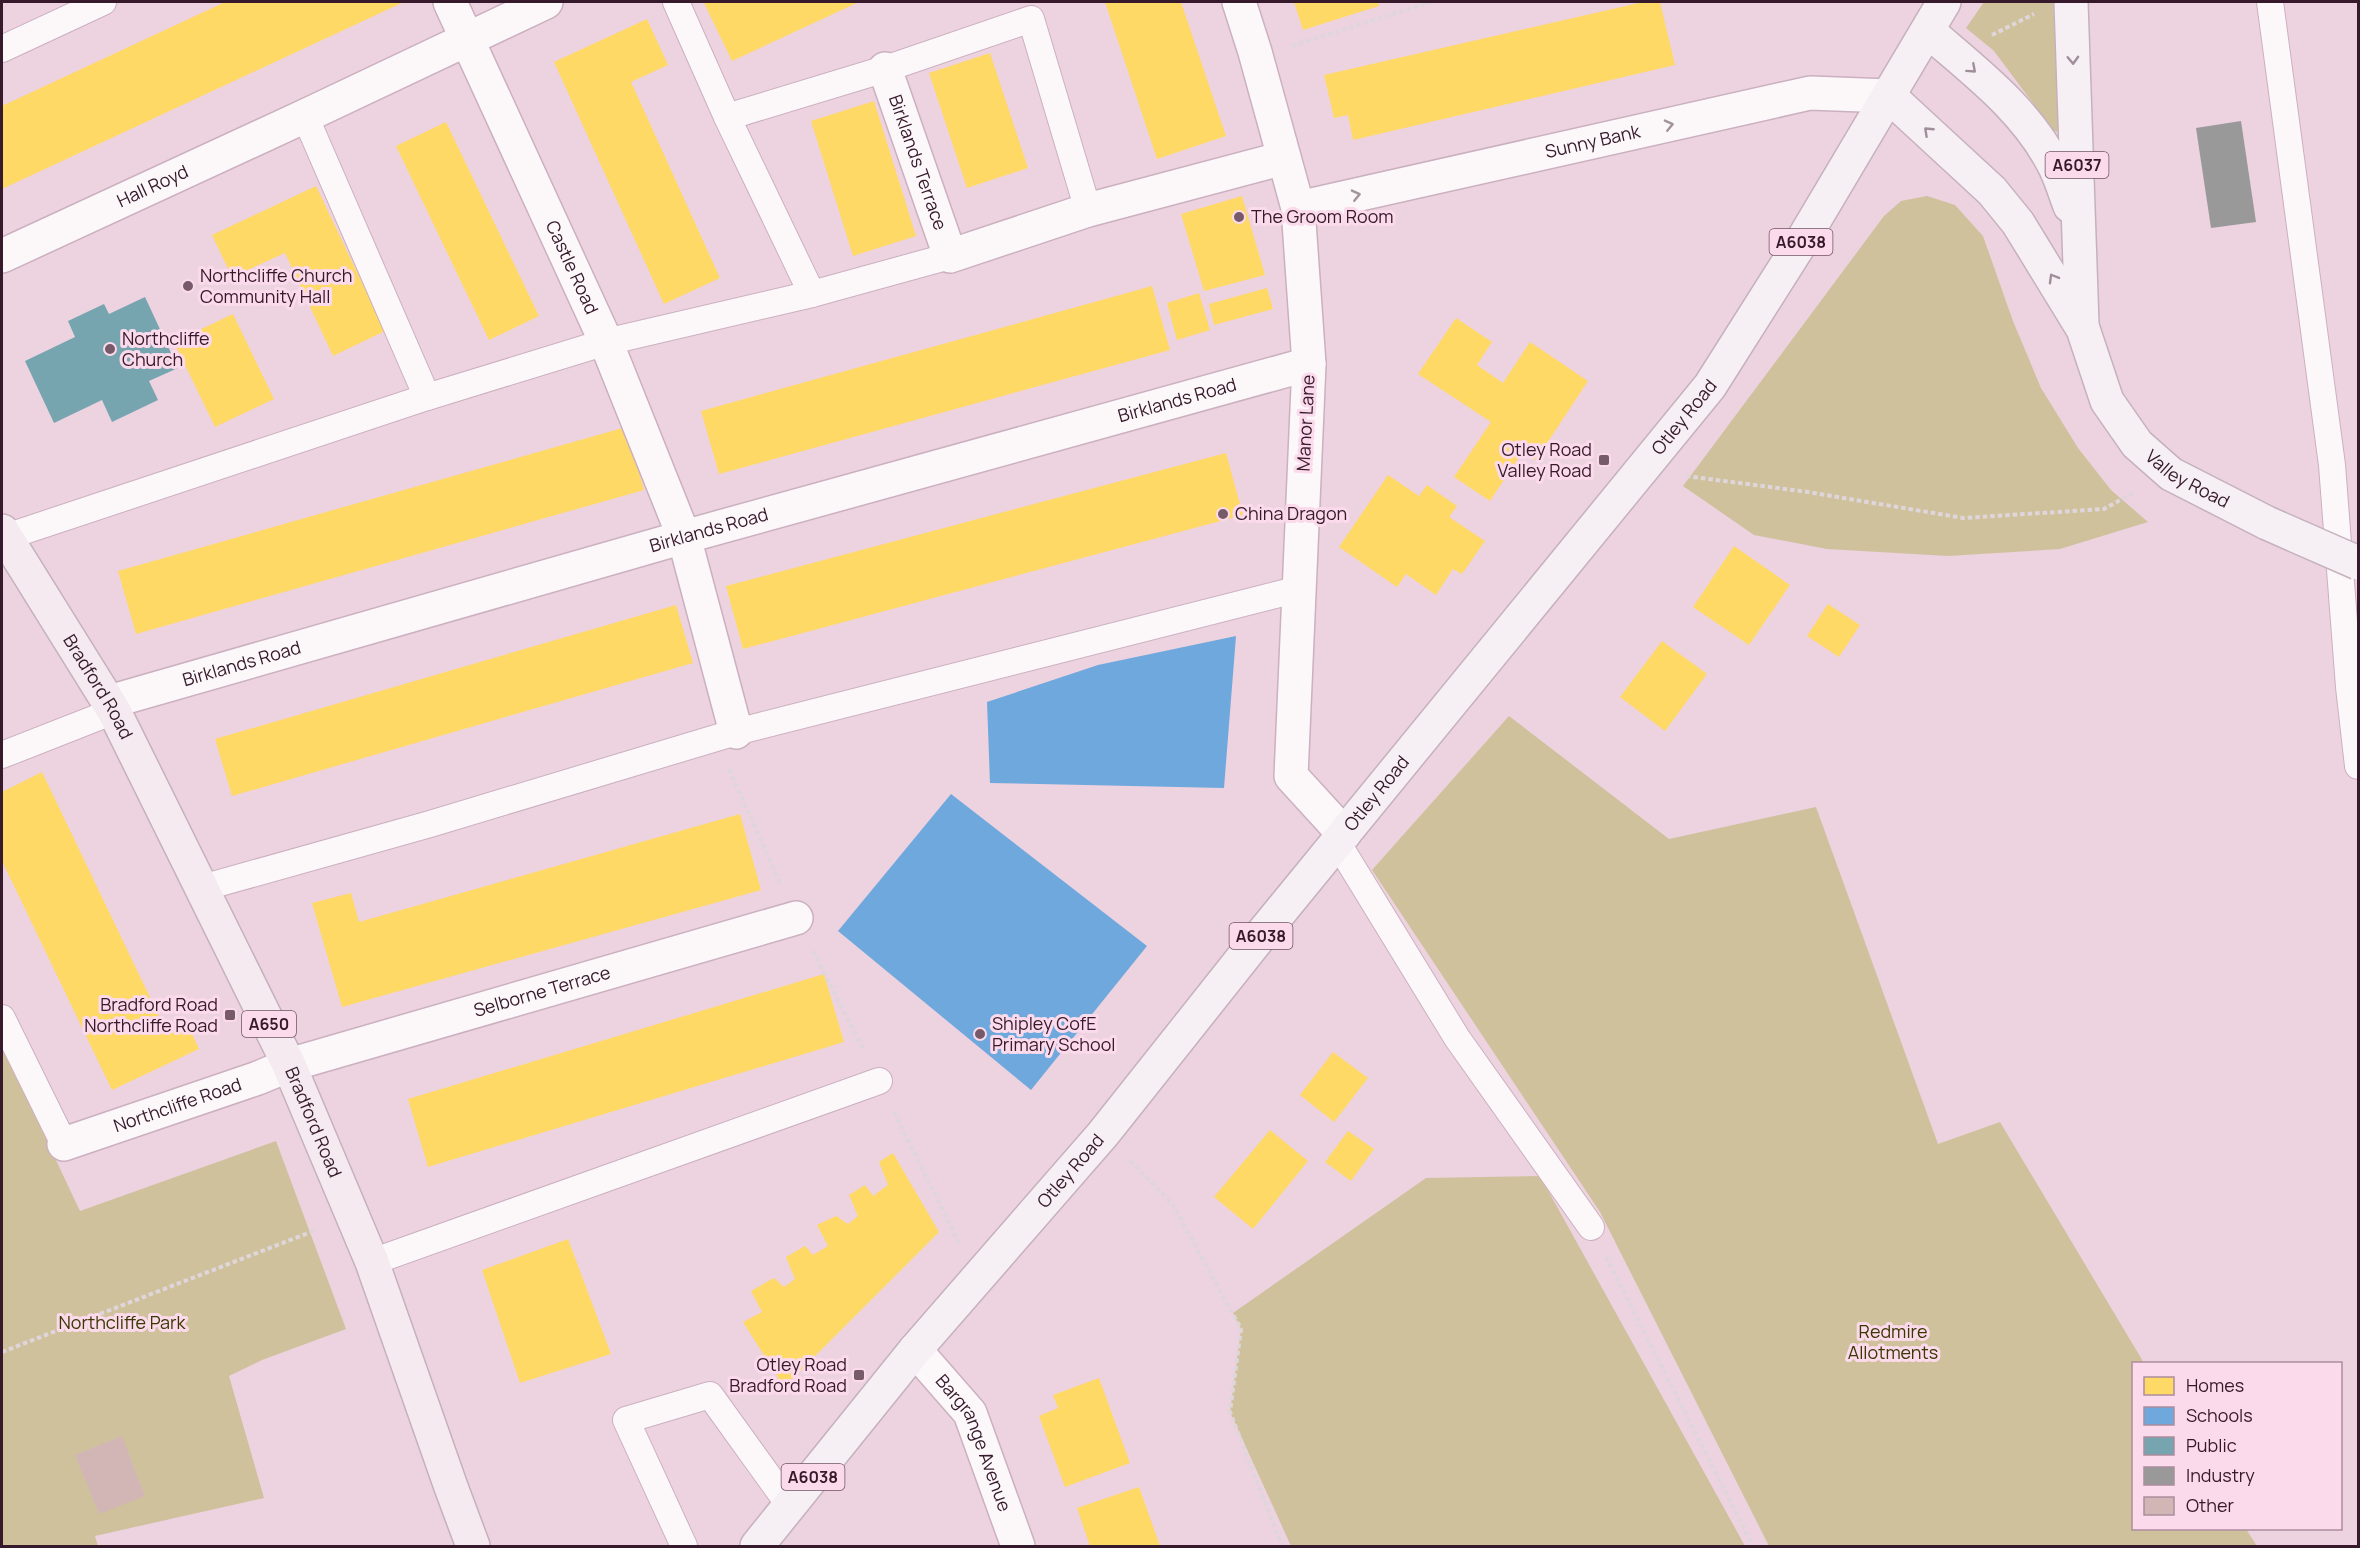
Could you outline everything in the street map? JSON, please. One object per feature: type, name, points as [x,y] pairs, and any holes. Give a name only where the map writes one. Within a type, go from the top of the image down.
[{"type":"highway","name":"Bradford Road","points":[[4,534],[112,707],[289,1065],[372,1262],[473,1546]]},
{"type":"main road","name":"Otley Road","points":[[757,1546],[915,1350],[1103,1134],[1340,838],[1710,386],[1805,236],[1944,2]]},
{"type":"main road","name":"Valley Road","points":[[2056,6],[2079,228],[2083,329]]},
{"type":"main road","name":"Valley Road","points":[[1928,30],[2003,96],[2029,126],[2054,165],[2079,228]]},
{"type":"main road","name":"Valley Road","points":[[1889,96],[1992,191],[2019,223],[2083,329],[2107,401],[2137,444],[2171,474],[2267,523],[2358,563]]},
{"type":"street","name":"Castle Road","points":[[450,2],[606,342],[684,537],[725,736]]},
{"type":"street","name":"Hall Royd","points":[[2,256],[546,2]]},
{"type":"street","name":"Manor Lane","points":[[1239,2],[1298,208],[1309,364],[1291,776],[1340,838]]},
{"type":"street","name":"Birklands Terrace","points":[[885,69],[950,256]]},
{"type":"street","name":"Sunny Bank","points":[[1298,208],[1810,93],[1889,96]]},
{"type":"street","points":[[950,256],[1088,210],[1284,158]]},
{"type":"street","name":"Birklands Road","points":[[112,707],[684,537],[1309,364]]},
{"type":"street","name":"Selborne Terrace","points":[[289,1065],[796,918]]},
{"type":"street","name":"Northcliffe Road","points":[[64,1143],[258,1078],[289,1065]]},
{"type":"street","name":"Bargrange Avenue","points":[[915,1350],[970,1413],[1018,1546]]},
{"type":"lane","points":[[2,49],[103,2]]},
{"type":"lane","points":[[676,2],[727,117],[812,294]]},
{"type":"lane","points":[[2270,2],[2332,465],[2349,687],[2358,766]]},
{"type":"lane","points":[[727,117],[885,69],[1031,19],[1088,210]]},
{"type":"lane","points":[[305,116],[428,397]]},
{"type":"lane","points":[[4,534],[606,342],[812,294],[950,256]]},
{"type":"lane","points":[[202,888],[441,821],[725,736],[1299,589]]},
{"type":"lane","points":[[2,755],[112,707]]},
{"type":"lane","points":[[1340,838],[1457,1038],[1591,1227]]},
{"type":"lane","points":[[2,1018],[64,1143]]},
{"type":"lane","points":[[372,1262],[879,1081]]},
{"type":"lane","points":[[684,1546],[626,1420],[710,1395],[790,1506]]},
{"type":"path","points":[[1255,52],[1299,45],[1431,2]]},
{"type":"path","points":[[1962,60],[1982,40],[2056,6]]},
{"type":"path","points":[[1649,461],[1690,477],[1808,492],[1963,518],[2104,509],[2171,474]]},
{"type":"path","points":[[725,736],[796,918],[976,1278]]},
{"type":"path","points":[[1103,1134],[1173,1205],[1241,1329],[1230,1412],[1282,1546]]},
{"type":"path","points":[[2,1352],[353,1215]]},
{"type":"path","points":[[1591,1227],[1753,1546]]},
{"type":"green space","points":[[1984,2],[2053,2],[2061,127],[2057,132],[2053,130],[1994,51],[1966,28]]},
{"type":"green space","points":[[1927,196],[1955,205],[1983,236],[2013,321],[2041,388],[2078,448],[2111,490],[2148,522],[2060,549],[1948,556],[1827,549],[1754,535],[1683,486],[1884,216],[1901,201]]},
{"type":"green space","name":"Redmire Allotments","points":[[1509,716],[1669,839],[1816,807],[1938,1144],[2000,1122],[2143,1362],[2132,1362],[2132,1530],[2247,1530],[2257,1546],[1769,1546],[1600,1212],[1372,870]]},
{"type":"green space","name":"Northcliffe Park","points":[[2,1046],[80,1211],[276,1141],[346,1329],[262,1360],[229,1376],[264,1498],[95,1536],[98,1546],[2,1546]]},
{"type":"green space","points":[[1540,1176],[1745,1546],[1291,1546],[1230,1412],[1241,1329],[1233,1313],[1426,1178]]},
{"type":"building: Homes","points":[[225,2],[404,2],[2,189],[2,106]]},
{"type":"building: Homes","points":[[859,2],[732,61],[704,3]]},
{"type":"building: Homes","points":[[1105,2],[1181,2],[1226,136],[1157,159]]},
{"type":"building: Homes","points":[[1294,2],[1378,2],[1379,6],[1303,30]]},
{"type":"building: Homes","points":[[1643,2],[1660,2],[1675,65],[1353,140],[1348,115],[1334,118],[1324,75]]},
{"type":"building: Homes","points":[[647,19],[668,65],[631,82],[720,278],[664,304],[554,62]]},
{"type":"building: Homes","points":[[990,53],[1028,168],[967,188],[929,73]]},
{"type":"building: Homes","points":[[874,101],[916,236],[853,256],[811,121]]},
{"type":"building: Homes","points":[[446,122],[539,316],[489,340],[396,146]]},
{"type":"building: Homes","points":[[316,186],[385,331],[333,356],[285,253],[232,277],[212,235]]},
{"type":"building: Homes","points":[[1242,196],[1265,275],[1204,291],[1181,214]]},
{"type":"building: Homes","points":[[1152,286],[1170,350],[719,474],[701,411]]},
{"type":"building: Homes","points":[[1267,288],[1273,309],[1214,325],[1209,304]]},
{"type":"building: Homes","points":[[1199,293],[1210,330],[1177,340],[1167,303]]},
{"type":"building: Homes","points":[[233,314],[274,399],[215,427],[174,342]]},
{"type":"building: Homes","points":[[1456,318],[1492,342],[1477,365],[1503,383],[1530,342],[1588,381],[1536,460],[1523,451],[1490,501],[1454,477],[1491,422],[1418,374]]},
{"type":"building: Homes","points":[[626,427],[644,490],[136,634],[118,571]]},
{"type":"building: Homes","points":[[1226,453],[1243,515],[743,649],[726,586]]},
{"type":"building: Homes","points":[[1388,475],[1419,496],[1427,485],[1457,506],[1449,517],[1485,541],[1462,574],[1453,569],[1436,595],[1406,574],[1397,587],[1339,547]]},
{"type":"building: Homes","points":[[1734,546],[1790,585],[1749,645],[1693,607]]},
{"type":"building: Homes","points":[[1828,604],[1860,625],[1839,657],[1807,636]]},
{"type":"building: Homes","points":[[676,605],[693,663],[232,796],[215,739]]},
{"type":"building: Homes","points":[[1662,641],[1707,674],[1665,731],[1620,697]]},
{"type":"building: Homes","points":[[42,772],[168,1035],[188,1025],[199,1049],[112,1090],[2,861],[2,792]]},
{"type":"building: Homes","points":[[740,814],[761,890],[342,1007],[312,903],[351,893],[359,922]]},
{"type":"building: Homes","points":[[824,974],[844,1042],[428,1167],[408,1099]]},
{"type":"building: Homes","points":[[1333,1052],[1368,1078],[1334,1122],[1300,1095]]},
{"type":"building: Homes","points":[[1270,1130],[1308,1161],[1253,1229],[1214,1197]]},
{"type":"building: Homes","points":[[1348,1131],[1374,1149],[1351,1181],[1325,1162]]},
{"type":"building: Homes","points":[[893,1153],[939,1232],[784,1387],[743,1322],[762,1312],[751,1291],[774,1278],[784,1287],[795,1279],[786,1257],[805,1246],[813,1255],[828,1246],[817,1225],[836,1216],[848,1224],[858,1216],[849,1195],[865,1185],[873,1196],[888,1185],[879,1162]]},
{"type":"building: Homes","points":[[568,1239],[611,1354],[520,1383],[482,1270]]},
{"type":"building: Homes","points":[[1099,1378],[1130,1463],[1065,1487],[1039,1416],[1058,1408],[1053,1395]]},
{"type":"building: Homes","points":[[1139,1487],[1160,1546],[1090,1546],[1077,1508]]},
{"type":"building: Schools","points":[[1236,636],[1224,788],[990,783],[987,702],[1098,665]]},
{"type":"building: Schools","points":[[951,794],[1147,946],[1031,1090],[838,931]]},
{"type":"building: Public","name":"Northcliffe Church","points":[[145,297],[178,368],[149,381],[158,400],[112,422],[102,400],[54,423],[25,361],[75,337],[68,321],[104,304],[109,314]]},
{"type":"building: Industry","points":[[2241,121],[2256,222],[2211,228],[2196,128]]},
{"type":"building: Other","points":[[122,1436],[145,1496],[99,1514],[75,1455]]},
{"type":"place","name":"The Groom Room","points":[[1239,217]]},
{"type":"place","name":"Northcliffe Church Community Hall","points":[[188,286]]},
{"type":"place","name":"Northcliffe Church","points":[[110,349]]},
{"type":"place","name":"Otley Road Valley Road","points":[[1604,460]]},
{"type":"place","name":"China Dragon","points":[[1223,514]]},
{"type":"place","name":"Bradford Road Northcliffe Road","points":[[230,1015]]},
{"type":"place","name":"Shipley CofE Primary School","points":[[980,1034]]},
{"type":"place","name":"Otley Road Bradford Road","points":[[859,1375]]}]
